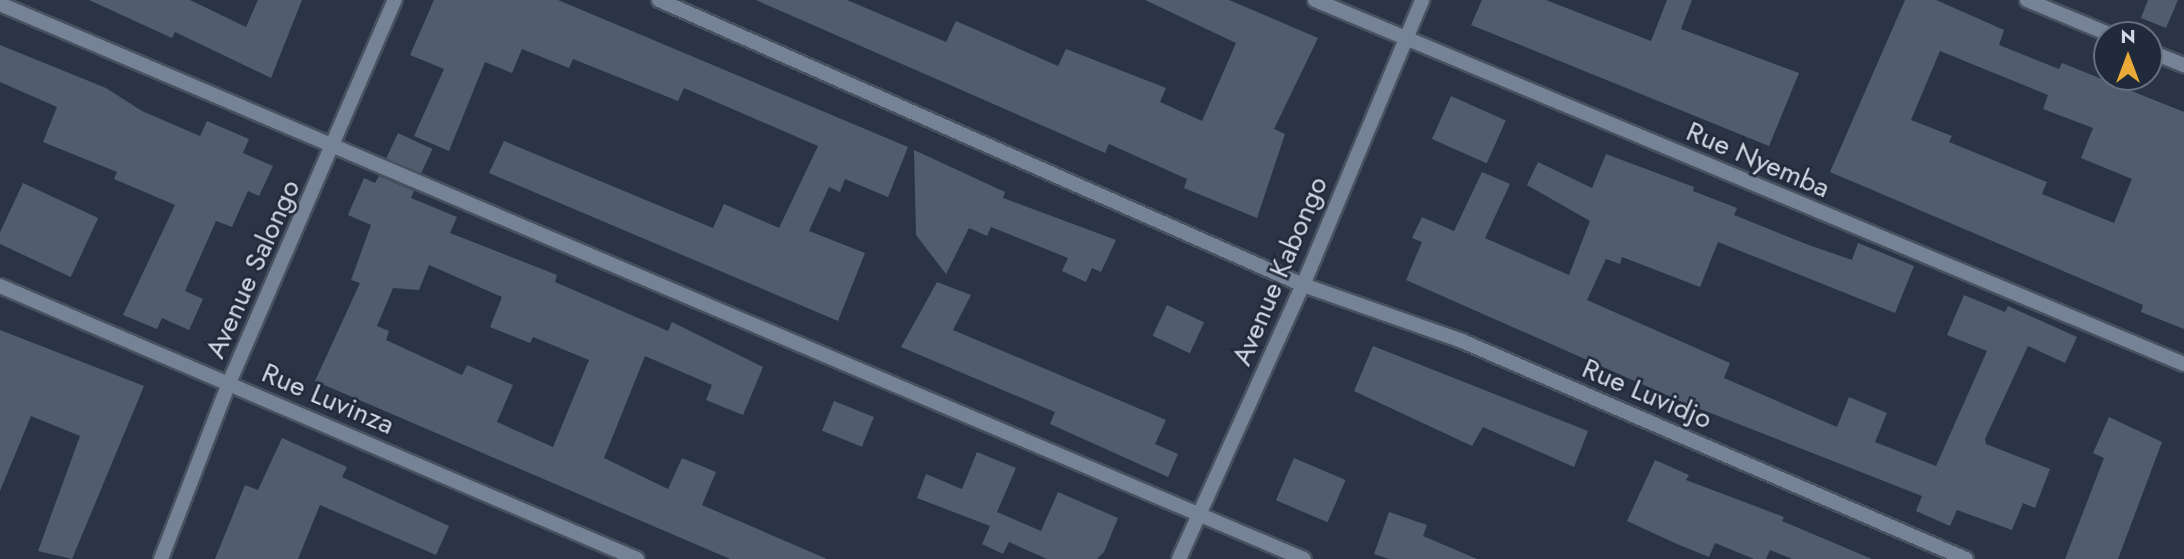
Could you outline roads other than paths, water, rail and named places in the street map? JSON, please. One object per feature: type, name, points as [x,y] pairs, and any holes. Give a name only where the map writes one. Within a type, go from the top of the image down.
[{"type":"street","name":"Avenue Salongo","points":[[161,559],[229,383],[395,0]]},
{"type":"street","name":"Rue Luvidjo","points":[[659,0],[1303,285],[1462,341],[1966,559]]},
{"type":"street","name":"Rue Nyemba","points":[[1315,0],[2184,364]]},
{"type":"street","name":"Avenue Kabongo","points":[[1179,559],[1303,285],[1422,0]]},
{"type":"street","points":[[2027,0],[2093,28]]},
{"type":"street","points":[[0,4],[1197,516],[1304,559]]},
{"type":"street","points":[[2163,57],[2184,65]]},
{"type":"street","name":"Rue Luvinza","points":[[0,286],[636,559]]}]
